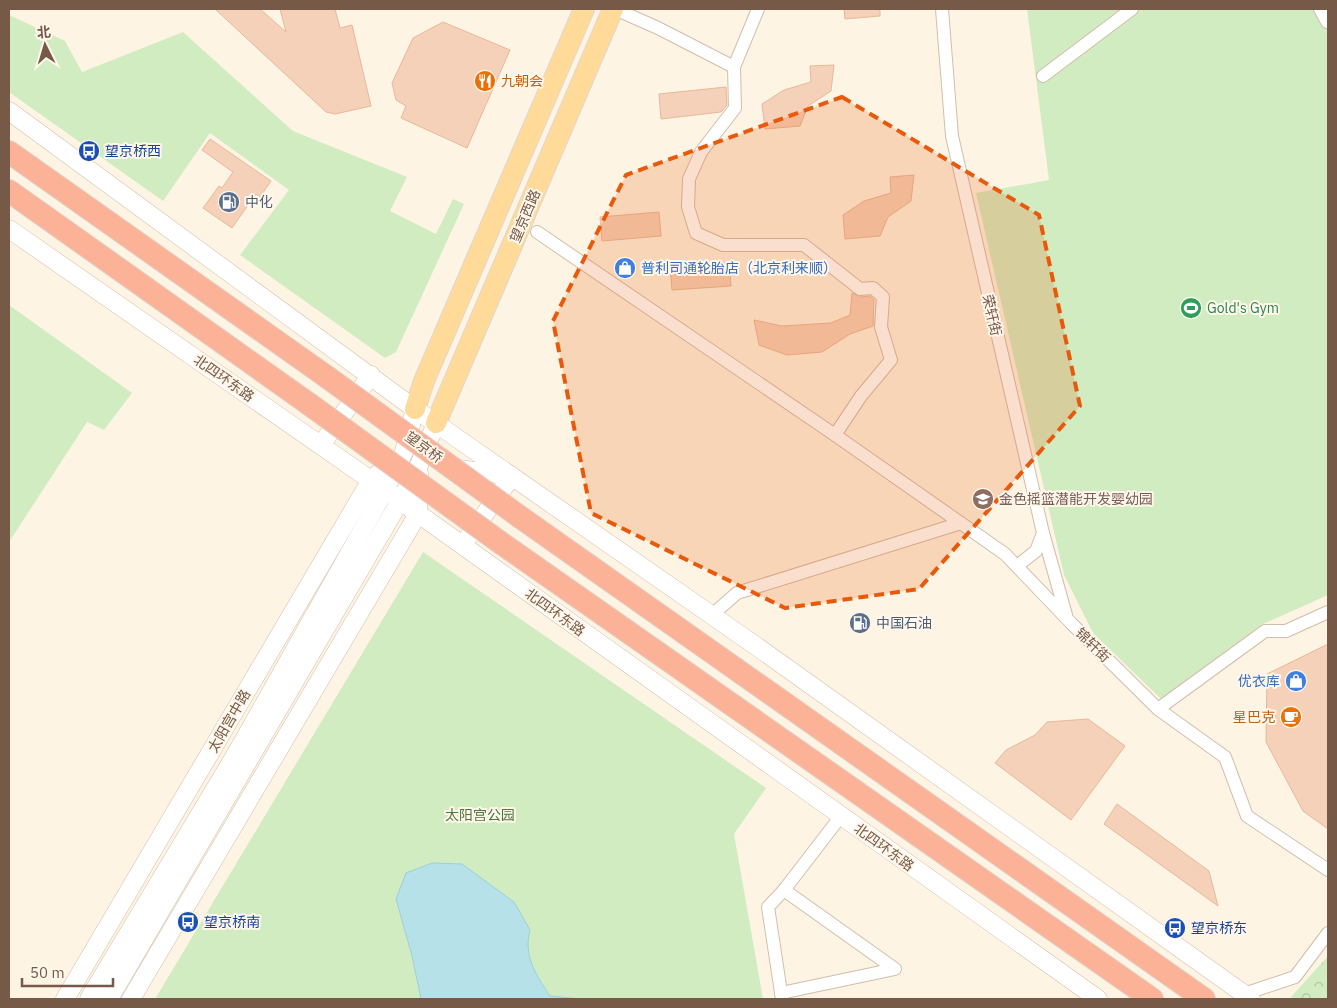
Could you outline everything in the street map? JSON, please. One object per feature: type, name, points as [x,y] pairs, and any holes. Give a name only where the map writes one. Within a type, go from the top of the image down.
[{"type":"highway","name":"望京桥","points":[[9,152],[327,377],[520,517],[1204,999]]},
{"type":"highway","name":"北四环东路","points":[[9,191],[501,543],[1152,999]]},
{"type":"main road","name":"望京西路","points":[[415,408],[493,217],[584,9]]},
{"type":"main road","name":"望京西路","points":[[436,423],[614,9]]},
{"type":"street","points":[[614,9],[658,28],[734,67]]},
{"type":"street","points":[[758,9],[734,67],[735,108],[701,152],[690,179],[688,207],[696,233],[723,244],[804,245],[860,289],[874,288],[883,297],[882,327],[891,360],[861,396],[835,435]]},
{"type":"street","name":"荣轩街","points":[[942,9],[952,136],[1043,533],[1066,617]]},
{"type":"street","points":[[1044,76],[1132,9]]},
{"type":"street","points":[[1320,9],[1327,22]]},
{"type":"street","points":[[9,111],[415,408],[712,615],[1247,996],[1295,977],[1328,933]]},
{"type":"street","name":"北四环东路","points":[[9,228],[378,485],[1098,999]]},
{"type":"street","name":"锦轩街","points":[[537,232],[835,435],[1005,554],[1158,709],[1225,757],[1247,816],[1328,870]]},
{"type":"street","points":[[321,445],[371,375]]},
{"type":"street","points":[[378,485],[404,452],[415,408]]},
{"type":"street","points":[[109,999],[400,501],[420,463],[436,423]]},
{"type":"street","points":[[321,445],[404,452],[420,463],[512,476]]},
{"type":"street","points":[[131,999],[418,514],[420,463]]},
{"type":"street","points":[[462,546],[512,476]]},
{"type":"street","name":"太阳宫中路","points":[[89,999],[236,754],[378,485]]},
{"type":"street","name":"太阳宫中路","points":[[66,999],[180,804],[378,485]]},
{"type":"street","points":[[712,615],[737,593],[961,523]]},
{"type":"street","points":[[1017,566],[1036,551],[1043,533]]},
{"type":"street","points":[[1158,709],[1265,631],[1286,631],[1328,612]]},
{"type":"street","points":[[180,804],[236,754]]},
{"type":"street","points":[[227,836],[236,783]]},
{"type":"street","points":[[784,890],[895,969],[781,996],[768,907],[784,890],[841,816]]},
{"type":"highlighted area","points":[[842,97],[1039,215],[1080,406],[919,589],[785,608],[591,513],[553,321],[626,175]]},
{"type":"green space","points":[[1027,9],[1328,9],[1328,595],[1261,625],[1161,699],[1093,633],[1064,575],[976,193],[1049,180]]},
{"type":"green space","points":[[9,15],[65,41],[82,72],[183,32],[293,131],[407,177],[390,211],[436,234],[453,199],[464,204],[396,352],[385,358],[240,255],[289,190],[210,133],[163,201],[9,92]]},
{"type":"green space","points":[[9,305],[132,393],[104,430],[87,422],[9,542]]},
{"type":"green space","name":"太阳宫公园","points":[[423,552],[766,788],[734,834],[763,999],[155,999]]},
{"type":"green space","points":[[1328,956],[1328,999],[1295,999],[1291,997]]},
{"type":"water","points":[[432,863],[462,864],[514,902],[530,930],[528,948],[532,965],[550,996],[581,999],[421,999],[412,956],[396,899],[406,873]]},
{"type":"building","points":[[215,9],[260,9],[286,32],[280,9],[335,9],[340,28],[352,25],[371,106],[335,114],[326,112]]},
{"type":"building","points":[[844,9],[880,9],[880,16],[845,19]]},
{"type":"building","points":[[443,22],[510,50],[467,148],[401,118],[406,106],[396,100],[392,83],[413,38]]},
{"type":"building","points":[[834,65],[831,91],[808,106],[800,126],[765,129],[762,104],[784,90],[811,82],[810,66]]},
{"type":"building","points":[[726,87],[727,105],[721,112],[661,119],[659,94]]},
{"type":"building","points":[[210,139],[271,181],[260,197],[256,194],[232,228],[203,208],[219,186],[222,188],[233,172],[202,150]]},
{"type":"building","points":[[914,175],[911,201],[888,217],[880,236],[845,239],[843,215],[864,201],[891,193],[890,177]]},
{"type":"building","points":[[659,212],[661,236],[602,241],[600,217]]},
{"type":"building","points":[[729,262],[731,286],[672,290],[670,266]]},
{"type":"building","points":[[852,293],[860,297],[870,296],[874,300],[873,326],[850,334],[822,352],[787,355],[759,345],[754,320],[782,326],[831,323],[850,315]]},
{"type":"building","points":[[1328,644],[1328,829],[1303,811],[1266,742],[1267,674]]},
{"type":"building","points":[[1088,719],[1125,746],[1071,820],[995,763],[1006,750],[1035,735],[1047,722]]},
{"type":"building","points":[[1117,804],[1209,871],[1218,906],[1104,824]]},
{"type":"place","name":"九朝会","points":[[485,81]]},
{"type":"place","name":"望京桥西","points":[[89,151]]},
{"type":"place","name":"中化","points":[[229,202]]},
{"type":"place","name":"普利司通轮胎店（北京利来顺）","points":[[625,268]]},
{"type":"place","name":"Gold's Gym","points":[[1191,308]]},
{"type":"place","name":"金色摇篮潜能开发婴幼园","points":[[983,499]]},
{"type":"place","name":"中国石油","points":[[860,623]]},
{"type":"place","name":"优衣库","points":[[1296,681]]},
{"type":"place","name":"星巴克","points":[[1291,717]]},
{"type":"place","name":"望京桥南","points":[[188,922]]},
{"type":"place","name":"望京桥东","points":[[1175,928]]}]
